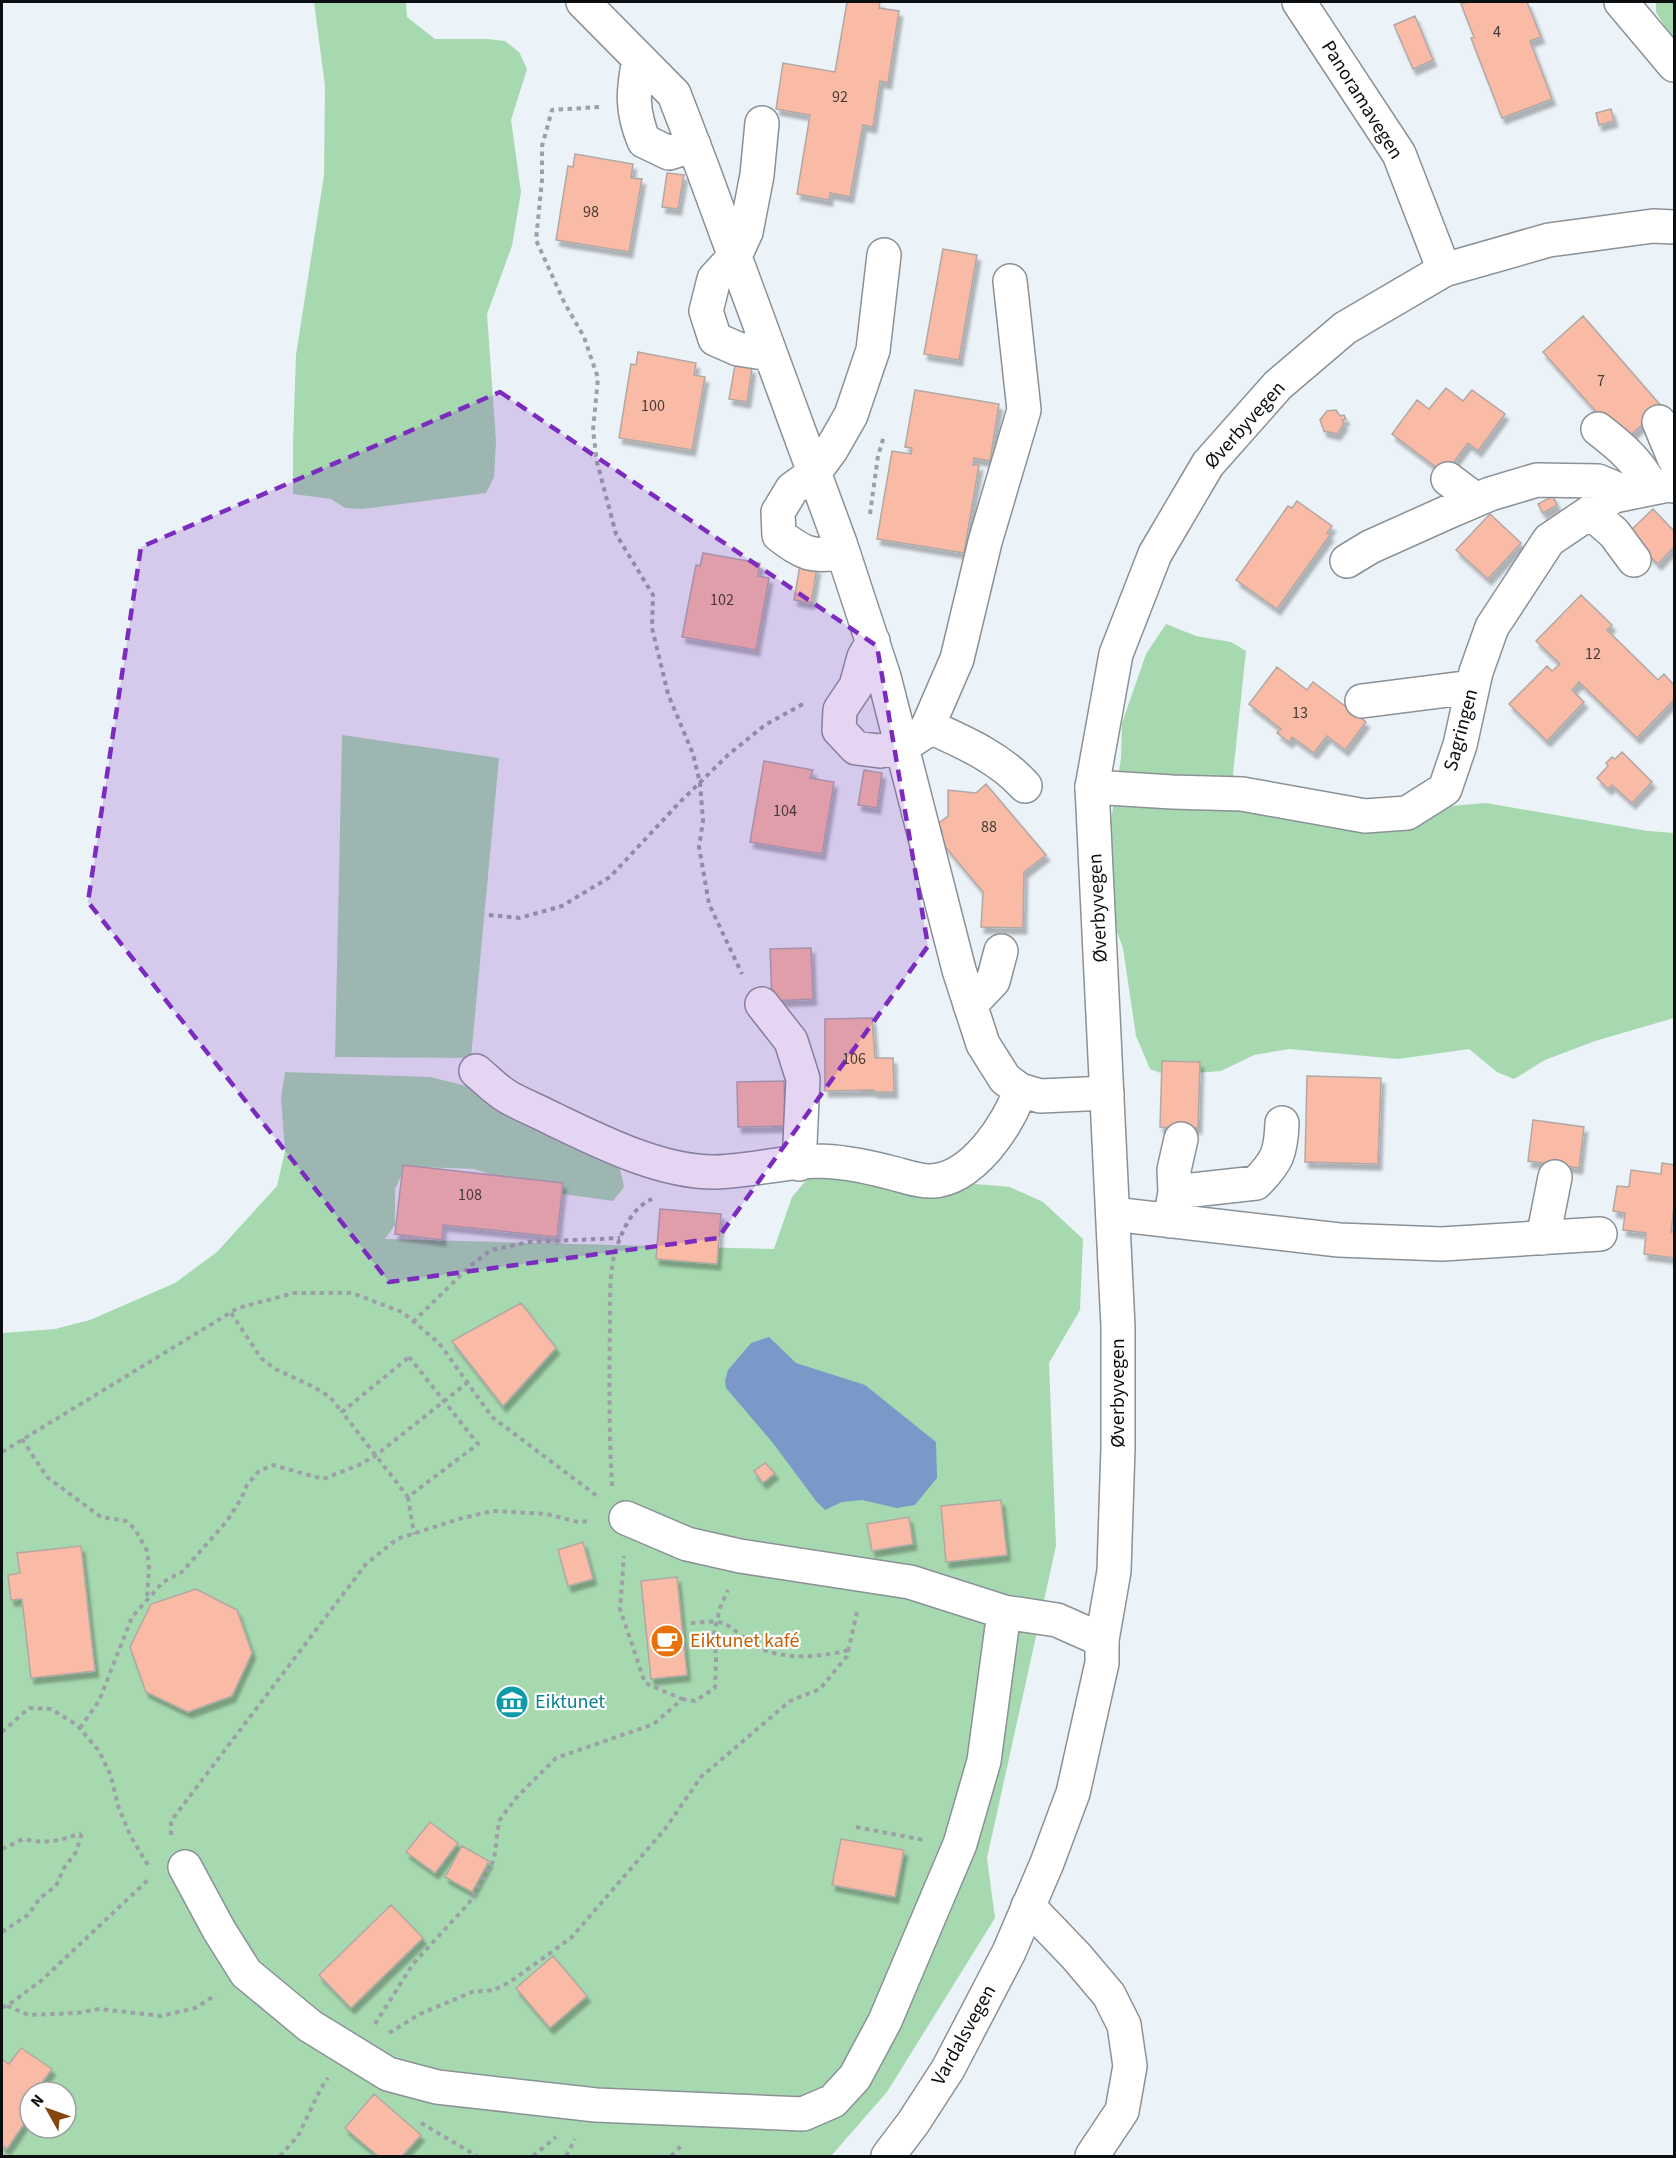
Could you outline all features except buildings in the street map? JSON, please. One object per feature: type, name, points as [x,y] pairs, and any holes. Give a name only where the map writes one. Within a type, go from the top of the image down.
[{"type":"street","points":[[583,2],[674,94],[694,145],[873,640],[958,970],[982,1044],[1005,1079],[1020,1090],[1040,1096],[1107,1094]]},
{"type":"street","name":"Panoramavegen","points":[[1299,2],[1399,154],[1444,270]]},
{"type":"street","points":[[1621,2],[1674,65]]},
{"type":"street","points":[[639,59],[633,90],[636,121],[644,141],[669,153],[694,145]]},
{"type":"street","points":[[762,123],[757,176],[747,232],[735,256],[714,279],[706,311],[715,339],[738,349],[770,354]]},
{"type":"street","name":"Øverbyvegen","points":[[1028,1906],[1073,1793],[1102,1663],[1102,1640],[1114,1570],[1118,1448],[1118,1327],[1092,787],[1116,654],[1155,554],[1208,464],[1278,385],[1345,328],[1444,270],[1549,240],[1653,226],[1674,227]]},
{"type":"street","points":[[843,552],[821,556],[799,550],[779,534],[778,512],[792,489],[814,473],[831,450],[851,415],[873,351],[884,255]]},
{"type":"street","points":[[873,640],[852,692],[840,710],[839,730],[856,748],[880,751],[902,747],[923,733],[957,659],[985,542],[1024,410],[1010,281]]},
{"type":"street","points":[[1659,422],[1666,434],[1674,458]]},
{"type":"street","points":[[1598,429],[1639,465],[1651,489]]},
{"type":"street","points":[[1448,479],[1476,500]]},
{"type":"street","points":[[1347,561],[1370,548],[1476,500],[1513,500],[1537,480],[1598,481],[1651,489]]},
{"type":"street","name":"Sagringen","points":[[1092,787],[1242,794],[1365,816],[1407,813],[1445,789],[1460,745],[1472,687],[1492,627],[1549,540],[1614,496],[1651,489]]},
{"type":"street","points":[[1590,512],[1614,533],[1634,561]]},
{"type":"street","points":[[1362,701],[1472,687]]},
{"type":"street","points":[[928,726],[969,745],[1009,770],[1025,786]]},
{"type":"street","points":[[970,1005],[993,981],[1001,951]]},
{"type":"street","points":[[762,1005],[791,1041],[803,1079],[799,1164]]},
{"type":"street","points":[[476,1071],[506,1096],[646,1160],[694,1171],[717,1172],[816,1161],[871,1168],[933,1181],[957,1173],[981,1155],[999,1134],[1014,1108],[1020,1090]]},
{"type":"street","points":[[1113,1214],[1172,1206],[1256,1184],[1274,1165],[1281,1141],[1282,1123]]},
{"type":"street","points":[[1172,1206],[1174,1170],[1181,1139]]},
{"type":"street","points":[[1543,1238],[1555,1177]]},
{"type":"street","points":[[1172,1206],[1339,1240],[1442,1244],[1600,1234]]},
{"type":"street","points":[[626,1518],[687,1544],[740,1556],[910,1582],[1004,1612],[1056,1620],[1102,1640]]},
{"type":"street","points":[[185,1867],[219,1930],[246,1973],[310,2026],[388,2074],[437,2086],[596,2105],[803,2114],[833,2101],[855,2077],[885,2021],[960,1844],[984,1761],[1004,1612]]},
{"type":"street","points":[[1028,1906],[1076,1956],[1109,1995],[1124,2025],[1130,2066],[1122,2111],[1092,2157]]},
{"type":"street","name":"Vardalsvegen","points":[[888,2157],[948,2069],[1009,1952],[1028,1906]]},
{"type":"path","points":[[635,105],[552,110],[542,146],[542,180],[536,240],[564,302],[584,337],[598,378],[593,430],[597,462],[616,534],[653,595],[652,628],[668,694],[693,754],[700,783],[703,821],[699,848],[709,904],[741,972],[762,1005]]},
{"type":"path","points":[[868,524],[878,456],[885,433]]},
{"type":"path","points":[[489,915],[520,918],[562,906],[610,877],[637,846],[728,755],[765,725],[798,706],[823,696],[852,692]]},
{"type":"path","points":[[654,1199],[644,1203],[630,1217],[615,1251],[610,1298],[609,1407],[612,1486],[614,1498],[626,1518],[620,1609],[645,1683],[682,1699],[695,1701],[715,1688],[714,1633],[740,1556]]},
{"type":"path","points":[[413,1322],[470,1266],[491,1250],[529,1242],[621,1238]]},
{"type":"path","points":[[2,1452],[238,1308],[294,1293],[352,1293],[402,1312],[439,1343],[492,1416],[626,1518]]},
{"type":"path","points":[[231,1313],[261,1358],[275,1370],[312,1386],[330,1397],[408,1497],[414,1534]]},
{"type":"path","points":[[342,1412],[409,1357],[445,1401],[478,1444],[408,1497]]},
{"type":"path","points":[[80,1728],[99,1701],[132,1617],[163,1582],[182,1572],[228,1521],[247,1485],[259,1472],[273,1465],[323,1479],[359,1465],[375,1456],[467,1383]]},
{"type":"path","points":[[22,1439],[47,1477],[101,1517],[126,1521],[135,1529],[147,1551],[149,1567],[147,1600]]},
{"type":"path","points":[[185,1867],[171,1838],[171,1821],[366,1564],[397,1539],[492,1511],[547,1514],[578,1522],[626,1518]]},
{"type":"path","points":[[280,2157],[298,2136],[321,2088],[336,2068],[420,2014],[472,1992],[494,1990],[510,1982],[571,1938],[665,1829],[701,1777],[790,1701],[820,1689],[848,1656],[865,1576]]},
{"type":"path","points":[[691,1623],[727,1624],[740,1636],[761,1649],[807,1656],[830,1655],[849,1650]]},
{"type":"path","points":[[355,2055],[413,1964],[470,1903],[494,1860],[499,1821],[516,1798],[556,1758],[654,1725],[682,1699]]},
{"type":"path","points":[[2,1732],[29,1708],[51,1708],[80,1728],[99,1751],[111,1776],[118,1806],[131,1837],[153,1874],[42,1980],[7,2006],[2,2007]]},
{"type":"path","points":[[856,1827],[924,1840],[960,1844]]},
{"type":"path","points":[[2,1849],[23,1839],[37,1842],[59,1841],[82,1833],[76,1852],[64,1868],[56,1886],[40,1898],[28,1915],[2,1932]]},
{"type":"path","points":[[7,2006],[29,2014],[77,2013],[99,2008],[161,2016],[195,2008],[246,1973]]},
{"type":"highlighted area","points":[[500,392],[877,646],[928,946],[718,1238],[389,1282],[88,902],[141,547]]},
{"type":"green space","points":[[314,2],[406,2],[407,17],[435,39],[505,41],[519,52],[527,69],[511,120],[521,192],[512,246],[487,314],[496,441],[494,477],[486,493],[363,509],[345,508],[331,499],[293,494],[296,355],[324,175],[325,86]]},
{"type":"green space","points":[[1656,2],[1674,2],[1674,42],[1656,12]]},
{"type":"green space","points":[[1166,624],[1196,636],[1231,642],[1246,651],[1233,774],[1243,789],[1380,812],[1486,803],[1648,831],[1674,833],[1674,1018],[1595,1041],[1545,1060],[1514,1079],[1497,1072],[1469,1049],[1398,1059],[1289,1049],[1254,1055],[1221,1071],[1166,1075],[1150,1069],[1136,1036],[1123,948],[1105,899],[1107,845],[1121,758],[1122,723],[1146,654]]},
{"type":"green space","points":[[342,735],[499,758],[471,1058],[335,1057]]},
{"type":"green space","name":"Eiktunet","points":[[285,1072],[430,1077],[483,1090],[560,1131],[620,1169],[624,1187],[613,1201],[542,1191],[474,1169],[420,1167],[403,1172],[395,1189],[395,1225],[385,1239],[774,1249],[792,1197],[815,1170],[1010,1187],[1043,1202],[1083,1239],[1080,1310],[1049,1363],[1056,1546],[987,1858],[995,1918],[887,2092],[831,2156],[2,2156],[2,1333],[55,1329],[90,1320],[175,1283],[217,1252],[277,1186],[285,1151],[281,1098]]},
{"type":"water","points":[[769,1337],[796,1363],[865,1385],[936,1442],[937,1478],[915,1505],[897,1508],[862,1500],[842,1502],[825,1510],[816,1501],[773,1443],[726,1388],[728,1370],[751,1343]]},
{"type":"place","name":"Eiktunet kafé","points":[[667,1641]]},
{"type":"place","name":"Eiktunet","points":[[512,1702]]}]
